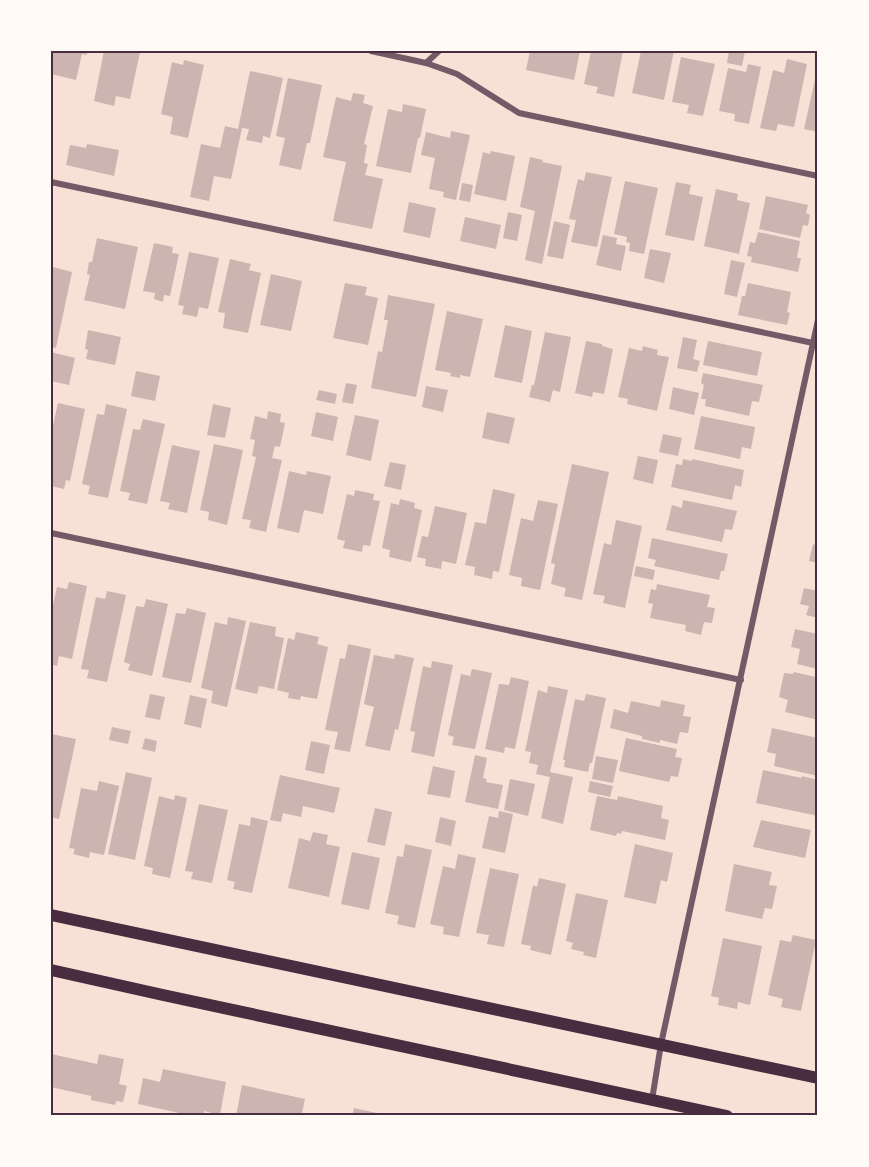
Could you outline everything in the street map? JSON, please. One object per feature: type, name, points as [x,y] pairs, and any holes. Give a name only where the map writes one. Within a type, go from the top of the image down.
[{"type":"main road","points":[[51,915],[818,1078]]},
{"type":"main road","points":[[51,970],[727,1116]]},
{"type":"street","points":[[371,51],[426,63],[457,74],[519,113],[818,176]]},
{"type":"street","points":[[426,63],[439,51]]},
{"type":"street","points":[[51,182],[813,343]]},
{"type":"street","points":[[652,1100],[661,1044],[818,320]]},
{"type":"street","points":[[51,533],[741,680]]},
{"type":"building","points":[[53,51],[87,51],[87,55],[82,54],[76,80],[51,74]]},
{"type":"building","points":[[104,51],[140,52],[130,99],[116,96],[114,106],[94,101]]},
{"type":"building","points":[[530,51],[580,51],[574,80],[526,70]]},
{"type":"building","points":[[591,51],[623,51],[614,97],[596,93],[598,87],[584,84]]},
{"type":"building","points":[[641,51],[656,53],[656,51],[674,51],[664,100],[632,93]]},
{"type":"building","points":[[729,51],[745,51],[742,66],[727,63]]},
{"type":"building","points":[[681,57],[715,64],[703,116],[687,113],[689,105],[672,102]]},
{"type":"building","points":[[787,59],[807,64],[794,127],[778,124],[776,131],[760,128],[773,70],[784,73]]},
{"type":"building","points":[[184,60],[204,65],[188,138],[170,134],[173,117],[161,114],[172,62],[183,65]]},
{"type":"building","points":[[748,64],[761,67],[749,124],[734,121],[735,114],[719,111],[728,68],[746,72]]},
{"type":"building","points":[[250,71],[283,78],[270,138],[263,136],[262,143],[246,140],[249,129],[242,128],[231,179],[214,176],[209,201],[190,197],[201,144],[220,148],[225,126],[238,129]]},
{"type":"building","points":[[816,75],[818,76],[818,132],[804,129]]},
{"type":"building","points":[[288,78],[322,85],[310,143],[307,143],[301,170],[279,165],[285,138],[276,136]]},
{"type":"building","points":[[353,93],[365,95],[363,103],[373,106],[364,144],[367,145],[364,163],[368,164],[365,175],[383,179],[372,229],[333,221],[346,162],[323,157],[336,97],[351,101]]},
{"type":"building","points":[[403,104],[426,109],[411,173],[376,166],[388,109],[402,112]]},
{"type":"building","points":[[451,131],[470,135],[456,200],[443,197],[444,192],[429,189],[435,158],[421,155],[426,132],[450,138]]},
{"type":"building","points":[[87,144],[119,150],[114,176],[66,165],[70,145],[86,148]]},
{"type":"building","points":[[491,151],[515,156],[506,201],[474,194],[483,152],[490,154]]},
{"type":"building","points":[[530,157],[562,166],[542,264],[525,260],[535,211],[520,207]]},
{"type":"building","points":[[586,172],[612,177],[597,247],[571,242],[576,220],[569,219],[578,179],[584,181]]},
{"type":"building","points":[[625,181],[658,188],[644,254],[629,251],[630,243],[626,242],[627,237],[614,234]]},
{"type":"building","points":[[676,182],[691,185],[689,194],[703,197],[694,241],[665,235]]},
{"type":"building","points":[[462,183],[473,185],[470,202],[459,200]]},
{"type":"building","points":[[716,189],[738,194],[737,200],[750,203],[739,254],[704,246]]},
{"type":"building","points":[[766,196],[808,205],[806,213],[810,215],[808,226],[803,225],[800,238],[759,229]]},
{"type":"building","points":[[409,202],[436,208],[430,238],[403,232]]},
{"type":"building","points":[[508,212],[522,215],[517,241],[503,238]]},
{"type":"building","points":[[465,217],[501,225],[496,249],[460,241]]},
{"type":"building","points":[[554,221],[570,225],[563,259],[547,256]]},
{"type":"building","points":[[758,232],[800,241],[797,258],[801,258],[798,272],[751,262],[752,257],[747,256],[750,242],[755,243]]},
{"type":"building","points":[[603,235],[617,238],[616,244],[626,246],[621,271],[596,265]]},
{"type":"building","points":[[97,238],[138,247],[125,309],[84,300],[90,275],[87,274],[89,262],[92,262]]},
{"type":"building","points":[[154,243],[173,247],[172,253],[179,254],[170,296],[164,295],[163,302],[154,299],[155,293],[143,291]]},
{"type":"building","points":[[650,249],[671,253],[664,283],[644,278]]},
{"type":"building","points":[[189,252],[219,258],[208,309],[199,307],[197,317],[182,314],[184,306],[178,305]]},
{"type":"building","points":[[230,259],[251,264],[249,270],[261,273],[248,333],[223,328],[225,313],[218,312]]},
{"type":"building","points":[[731,260],[745,263],[737,297],[724,294]]},
{"type":"building","points":[[53,267],[72,272],[56,348],[51,347]]},
{"type":"building","points":[[271,274],[302,281],[291,331],[260,325]]},
{"type":"building","points":[[345,283],[367,287],[365,295],[378,298],[368,345],[333,338]]},
{"type":"building","points":[[748,283],[791,292],[787,325],[738,315],[742,296],[745,296]]},
{"type":"building","points":[[388,295],[435,304],[416,397],[371,388],[378,351],[382,352],[388,320],[384,320]]},
{"type":"building","points":[[447,311],[483,319],[470,377],[450,376],[451,373],[435,370]]},
{"type":"building","points":[[505,325],[532,331],[522,383],[494,377]]},
{"type":"building","points":[[88,330],[121,337],[115,365],[86,359]]},
{"type":"building","points":[[545,332],[571,337],[560,392],[553,390],[550,402],[529,397],[532,385],[534,385]]},
{"type":"building","points":[[683,337],[697,340],[693,359],[700,361],[697,372],[677,368]]},
{"type":"building","points":[[586,341],[613,349],[604,394],[593,392],[592,397],[575,393]]},
{"type":"building","points":[[708,341],[762,352],[757,376],[703,365]]},
{"type":"building","points":[[643,346],[658,350],[657,355],[669,357],[657,411],[627,404],[628,399],[618,397],[629,348],[642,351]]},
{"type":"building","points":[[51,352],[75,358],[69,385],[51,381]]},
{"type":"building","points":[[136,371],[160,376],[155,401],[131,396]]},
{"type":"building","points":[[703,373],[763,385],[759,402],[752,401],[749,416],[705,406],[706,399],[701,399],[704,385],[701,383]]},
{"type":"building","points":[[346,383],[357,385],[353,404],[342,402]]},
{"type":"building","points":[[426,386],[448,390],[443,412],[422,407]]},
{"type":"building","points":[[673,387],[699,393],[694,415],[669,409]]},
{"type":"building","points":[[319,390],[337,394],[335,404],[316,400]]},
{"type":"building","points":[[58,403],[85,409],[70,481],[66,480],[64,489],[51,486],[51,434]]},
{"type":"building","points":[[106,404],[127,409],[108,498],[88,494],[90,486],[82,484],[97,414],[104,415]]},
{"type":"building","points":[[213,404],[231,408],[225,438],[207,435]]},
{"type":"building","points":[[268,411],[281,414],[280,422],[285,423],[280,447],[275,446],[272,458],[282,460],[266,532],[249,528],[251,520],[242,519],[256,457],[252,456],[255,440],[250,439],[255,416],[267,419]]},
{"type":"building","points":[[316,412],[338,417],[333,441],[311,436]]},
{"type":"building","points":[[487,412],[515,418],[509,444],[482,438]]},
{"type":"building","points":[[355,415],[379,420],[371,461],[346,455]]},
{"type":"building","points":[[701,416],[755,427],[751,449],[742,447],[740,459],[694,449]]},
{"type":"building","points":[[143,419],[165,424],[147,504],[128,500],[130,493],[120,491],[133,429],[140,430]]},
{"type":"building","points":[[663,434],[682,438],[678,456],[659,452]]},
{"type":"building","points":[[214,444],[243,450],[227,525],[208,520],[209,512],[200,510]]},
{"type":"building","points":[[172,445],[200,451],[187,513],[168,509],[170,503],[160,501]]},
{"type":"building","points":[[638,456],[658,460],[653,484],[633,479]]},
{"type":"building","points":[[683,459],[744,470],[741,487],[735,485],[732,500],[671,487],[676,464],[682,465]]},
{"type":"building","points":[[390,462],[406,465],[401,490],[384,486]]},
{"type":"building","points":[[572,464],[609,472],[582,600],[564,596],[566,588],[551,584],[555,564],[551,563]]},
{"type":"building","points":[[289,471],[306,475],[307,471],[331,476],[323,514],[304,510],[299,533],[277,528]]},
{"type":"building","points":[[493,489],[515,494],[499,572],[493,571],[492,579],[474,575],[475,567],[465,565],[475,522],[486,524]]},
{"type":"building","points":[[355,490],[374,494],[373,500],[380,501],[370,546],[363,545],[362,552],[343,548],[345,541],[337,539],[347,494],[354,496]]},
{"type":"building","points":[[400,499],[415,503],[414,508],[422,510],[411,562],[389,557],[390,550],[382,548],[391,503],[399,505]]},
{"type":"building","points":[[538,500],[558,504],[540,590],[521,586],[522,578],[509,575],[521,518],[533,521]]},
{"type":"building","points":[[683,500],[737,511],[732,530],[725,529],[722,542],[666,530],[672,505],[682,508]]},
{"type":"building","points":[[435,506],[467,513],[456,564],[442,561],[441,569],[425,566],[426,559],[417,557],[422,536],[428,537]]},
{"type":"building","points":[[616,520],[642,526],[625,608],[603,603],[605,596],[593,594],[604,543],[611,545]]},
{"type":"building","points":[[652,538],[728,554],[724,571],[721,571],[719,580],[654,566],[656,560],[648,558]]},
{"type":"building","points":[[813,544],[818,546],[818,563],[809,561]]},
{"type":"building","points":[[636,566],[655,570],[653,580],[634,576]]},
{"type":"building","points":[[69,582],[87,586],[72,659],[59,656],[57,666],[51,664],[51,614],[57,587],[67,589]]},
{"type":"building","points":[[657,584],[710,595],[707,607],[715,608],[712,623],[704,622],[701,635],[685,631],[686,625],[650,618],[653,604],[648,603],[651,589],[656,590]]},
{"type":"building","points":[[804,588],[818,591],[818,618],[806,615],[809,606],[800,604]]},
{"type":"building","points":[[107,591],[126,595],[107,682],[87,678],[89,670],[81,669],[96,597],[105,599]]},
{"type":"building","points":[[146,599],[168,604],[152,676],[128,670],[130,664],[124,662],[136,606],[144,607]]},
{"type":"building","points":[[187,608],[206,613],[191,683],[162,677],[176,613],[185,614]]},
{"type":"building","points":[[228,617],[246,621],[227,707],[211,703],[213,691],[201,688],[215,622],[227,625]]},
{"type":"building","points":[[250,622],[276,627],[275,636],[284,638],[274,689],[259,686],[257,694],[235,689]]},
{"type":"building","points":[[795,629],[818,634],[818,669],[797,664],[800,649],[791,647]]},
{"type":"building","points":[[296,632],[319,637],[317,644],[328,647],[317,699],[301,696],[300,700],[288,698],[289,693],[277,690],[288,638],[294,640]]},
{"type":"building","points":[[348,644],[371,649],[350,752],[334,749],[338,732],[325,730],[340,658],[345,659]]},
{"type":"building","points":[[395,654],[414,658],[398,730],[395,729],[390,751],[365,746],[374,707],[364,704],[374,655],[394,659]]},
{"type":"building","points":[[432,661],[453,665],[434,757],[411,752],[415,732],[410,731],[423,666],[431,668]]},
{"type":"building","points":[[472,669],[492,673],[475,749],[452,745],[454,737],[448,735],[461,674],[470,676]]},
{"type":"building","points":[[794,672],[816,677],[818,720],[785,712],[788,700],[779,697],[784,673],[793,674]]},
{"type":"building","points":[[511,677],[529,681],[515,749],[505,747],[504,753],[485,749],[499,684],[509,685]]},
{"type":"building","points":[[548,686],[568,690],[550,772],[573,777],[563,824],[541,818],[550,777],[536,774],[538,765],[529,763],[531,752],[525,751],[538,690],[547,693]]},
{"type":"building","points":[[150,694],[165,697],[160,720],[145,717]]},
{"type":"building","points":[[586,694],[606,698],[588,772],[564,767],[565,760],[563,760],[575,699],[584,701]]},
{"type":"building","points":[[190,695],[207,699],[201,728],[184,724]]},
{"type":"building","points":[[661,700],[685,705],[683,716],[691,717],[688,733],[680,732],[677,744],[642,739],[642,736],[610,728],[614,709],[628,713],[631,701],[660,707]]},
{"type":"building","points":[[112,727],[131,731],[128,744],[109,740]]},
{"type":"building","points":[[772,728],[818,738],[818,776],[774,766],[776,754],[767,752]]},
{"type":"building","points":[[51,734],[76,739],[59,819],[51,817]]},
{"type":"building","points":[[145,738],[157,741],[155,752],[142,749]]},
{"type":"building","points":[[626,738],[677,749],[675,757],[682,758],[678,777],[671,776],[669,782],[619,771]]},
{"type":"building","points":[[311,741],[330,745],[324,774],[305,770]]},
{"type":"building","points":[[475,755],[487,758],[483,778],[487,779],[486,782],[503,785],[498,809],[465,802]]},
{"type":"building","points":[[596,756],[618,760],[613,783],[592,779]]},
{"type":"building","points":[[433,766],[455,771],[450,798],[427,794]]},
{"type":"building","points":[[763,770],[818,780],[818,816],[756,803]]},
{"type":"building","points":[[126,772],[152,778],[135,860],[108,854]]},
{"type":"building","points":[[280,775],[340,788],[334,813],[303,806],[301,817],[283,813],[281,822],[270,820]]},
{"type":"building","points":[[510,779],[535,784],[528,816],[504,810]]},
{"type":"building","points":[[99,781],[119,786],[104,855],[90,852],[89,858],[73,854],[75,849],[69,848],[81,788],[97,791]]},
{"type":"building","points":[[590,781],[613,786],[610,797],[588,792]]},
{"type":"building","points":[[175,795],[187,798],[170,878],[152,874],[153,868],[144,866],[159,796],[174,800]]},
{"type":"building","points":[[597,796],[617,800],[618,796],[663,806],[661,818],[669,820],[665,840],[622,831],[616,836],[590,830]]},
{"type":"building","points":[[199,804],[228,810],[212,883],[191,879],[193,872],[185,871]]},
{"type":"building","points":[[375,808],[392,812],[385,846],[367,842]]},
{"type":"building","points":[[499,811],[513,814],[505,853],[482,848],[489,816],[498,818]]},
{"type":"building","points":[[251,817],[268,821],[252,893],[233,889],[235,882],[227,880],[239,824],[250,826]]},
{"type":"building","points":[[440,817],[456,821],[451,846],[435,842]]},
{"type":"building","points":[[761,820],[811,830],[805,858],[753,847]]},
{"type":"building","points":[[313,832],[328,835],[326,844],[340,847],[329,897],[288,888],[299,838],[310,841]]},
{"type":"building","points":[[405,844],[432,850],[415,928],[397,924],[399,916],[385,913],[397,856],[403,857]]},
{"type":"building","points":[[635,844],[673,853],[667,882],[661,880],[656,904],[624,897]]},
{"type":"building","points":[[352,852],[380,858],[369,910],[341,904]]},
{"type":"building","points":[[458,854],[476,858],[459,937],[443,934],[444,927],[430,924],[443,866],[455,869]]},
{"type":"building","points":[[734,864],[772,872],[769,885],[777,886],[772,909],[765,908],[762,919],[725,911]]},
{"type":"building","points":[[490,868],[519,874],[504,947],[487,944],[489,935],[476,933]]},
{"type":"building","points":[[539,878],[566,884],[551,955],[530,950],[531,946],[521,944],[533,885],[537,887]]},
{"type":"building","points":[[576,893],[608,900],[596,958],[571,949],[573,943],[566,941]]},
{"type":"building","points":[[793,935],[816,940],[801,1011],[781,1007],[783,999],[768,995],[780,940],[791,942]]},
{"type":"building","points":[[723,938],[762,946],[750,1005],[738,1002],[737,1009],[718,1005],[719,998],[711,996]]},
{"type":"building","points":[[51,1054],[97,1064],[99,1054],[124,1059],[119,1084],[127,1086],[123,1102],[116,1101],[115,1105],[91,1100],[91,1096],[51,1087]]},
{"type":"building","points":[[163,1069],[226,1082],[220,1115],[204,1111],[203,1116],[193,1116],[138,1104],[143,1078],[160,1082]]},
{"type":"building","points":[[242,1085],[305,1099],[302,1113],[305,1116],[236,1116]]},
{"type":"building","points":[[354,1108],[386,1115],[386,1116],[352,1116]]}]
